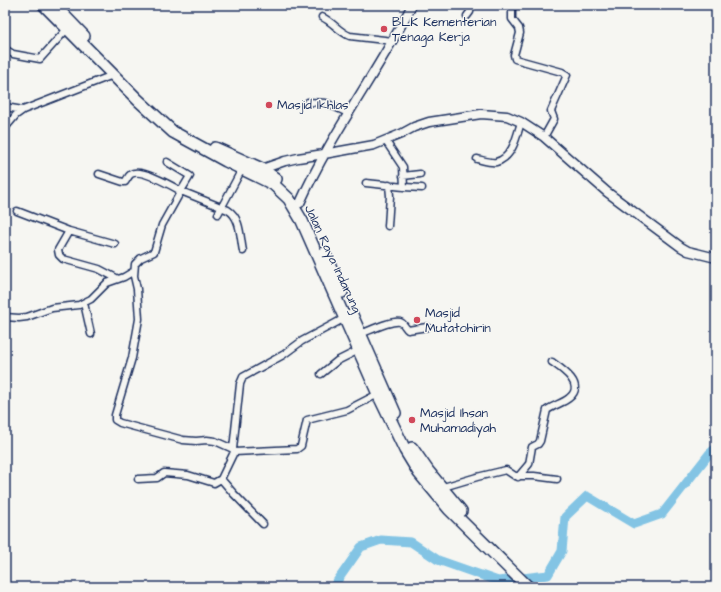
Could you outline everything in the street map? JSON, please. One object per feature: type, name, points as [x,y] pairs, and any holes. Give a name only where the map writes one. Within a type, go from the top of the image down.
[{"type":"highway","name":"Jalan Raya Indarung","points":[[44,5],[173,124],[211,146],[262,169],[275,179],[300,203],[324,251],[406,439],[428,471],[437,489]]},
{"type":"highway","name":"Jalan Raya Indarung","points":[[54,5],[65,23],[113,75],[173,132],[273,184],[289,199],[302,221],[378,394],[405,450],[419,473],[437,489],[465,525],[536,587]]},
{"type":"highway","name":"Jalan Raya Indarung","points":[[512,565],[528,587]]},
{"type":"street","points":[[300,203],[324,154],[393,41],[412,5]]},
{"type":"street","points":[[467,16],[472,5]]},
{"type":"street","points":[[512,5],[512,19],[520,32],[514,56],[515,59],[562,72],[567,75],[551,111],[554,119],[544,137]]},
{"type":"street","points":[[322,17],[350,36],[393,41]]},
{"type":"street","points":[[5,49],[13,54],[40,59],[65,23]]},
{"type":"street","points":[[5,128],[16,115],[23,110],[113,75]]},
{"type":"street","points":[[308,102],[326,103],[348,114]]},
{"type":"street","points":[[5,107],[23,110]]},
{"type":"street","points":[[262,169],[285,161],[374,145],[428,122],[481,114],[507,116],[521,122],[544,137],[607,192],[681,247],[688,251],[716,258]]},
{"type":"street","points":[[477,159],[495,162],[503,158],[510,152],[521,122]]},
{"type":"street","points":[[385,140],[403,167],[404,187]]},
{"type":"street","points":[[167,162],[190,176],[162,225],[154,252],[139,260],[135,264],[134,271],[139,319],[132,358],[115,415],[115,420],[120,423],[183,440],[214,441],[233,450],[299,448],[301,446],[307,420],[347,410],[378,394]]},
{"type":"street","points":[[218,214],[242,169]]},
{"type":"street","points":[[98,174],[123,182],[133,173],[155,178],[181,192],[230,211],[236,217],[243,251]]},
{"type":"street","points":[[403,176],[420,174]]},
{"type":"street","points":[[366,183],[422,188]]},
{"type":"street","points":[[388,226],[390,196],[389,185]]},
{"type":"street","points":[[17,211],[69,231],[115,244]]},
{"type":"street","points":[[69,231],[58,250],[60,258],[99,269],[118,279]]},
{"type":"street","points":[[5,318],[27,317],[52,308],[70,307],[84,303],[91,299],[107,283],[124,278],[134,271]]},
{"type":"street","points":[[84,303],[91,334]]},
{"type":"street","points":[[138,479],[157,478],[164,473],[195,476],[214,483],[221,478],[233,450],[240,384],[243,377],[282,355],[302,341],[345,318]]},
{"type":"street","points":[[360,334],[399,322],[408,330],[427,327]]},
{"type":"street","points":[[321,374],[337,361],[359,350]]},
{"type":"street","points":[[518,477],[529,464],[532,447],[537,445],[540,441],[547,410],[569,398],[574,392],[575,383],[570,376],[552,362]]},
{"type":"street","points":[[437,489],[482,475],[506,470],[518,477],[534,476],[557,479]]},
{"type":"street","points":[[221,478],[263,524]]},
{"type":"waterway","points":[[333,587],[361,547],[381,540],[411,542],[438,560],[498,581],[548,575],[562,551],[565,517],[587,496],[634,524],[662,514],[709,454],[716,448]]},
{"type":"place","name":"BLK Kementerian Tenaga Kerja","points":[[384,29]]},
{"type":"place","name":"Masjid Ikhlas","points":[[269,105]]},
{"type":"place","name":"Masjid Mutatohirin","points":[[417,320]]},
{"type":"place","name":"Masjid Ihsan Muhamadiyah","points":[[412,420]]}]
